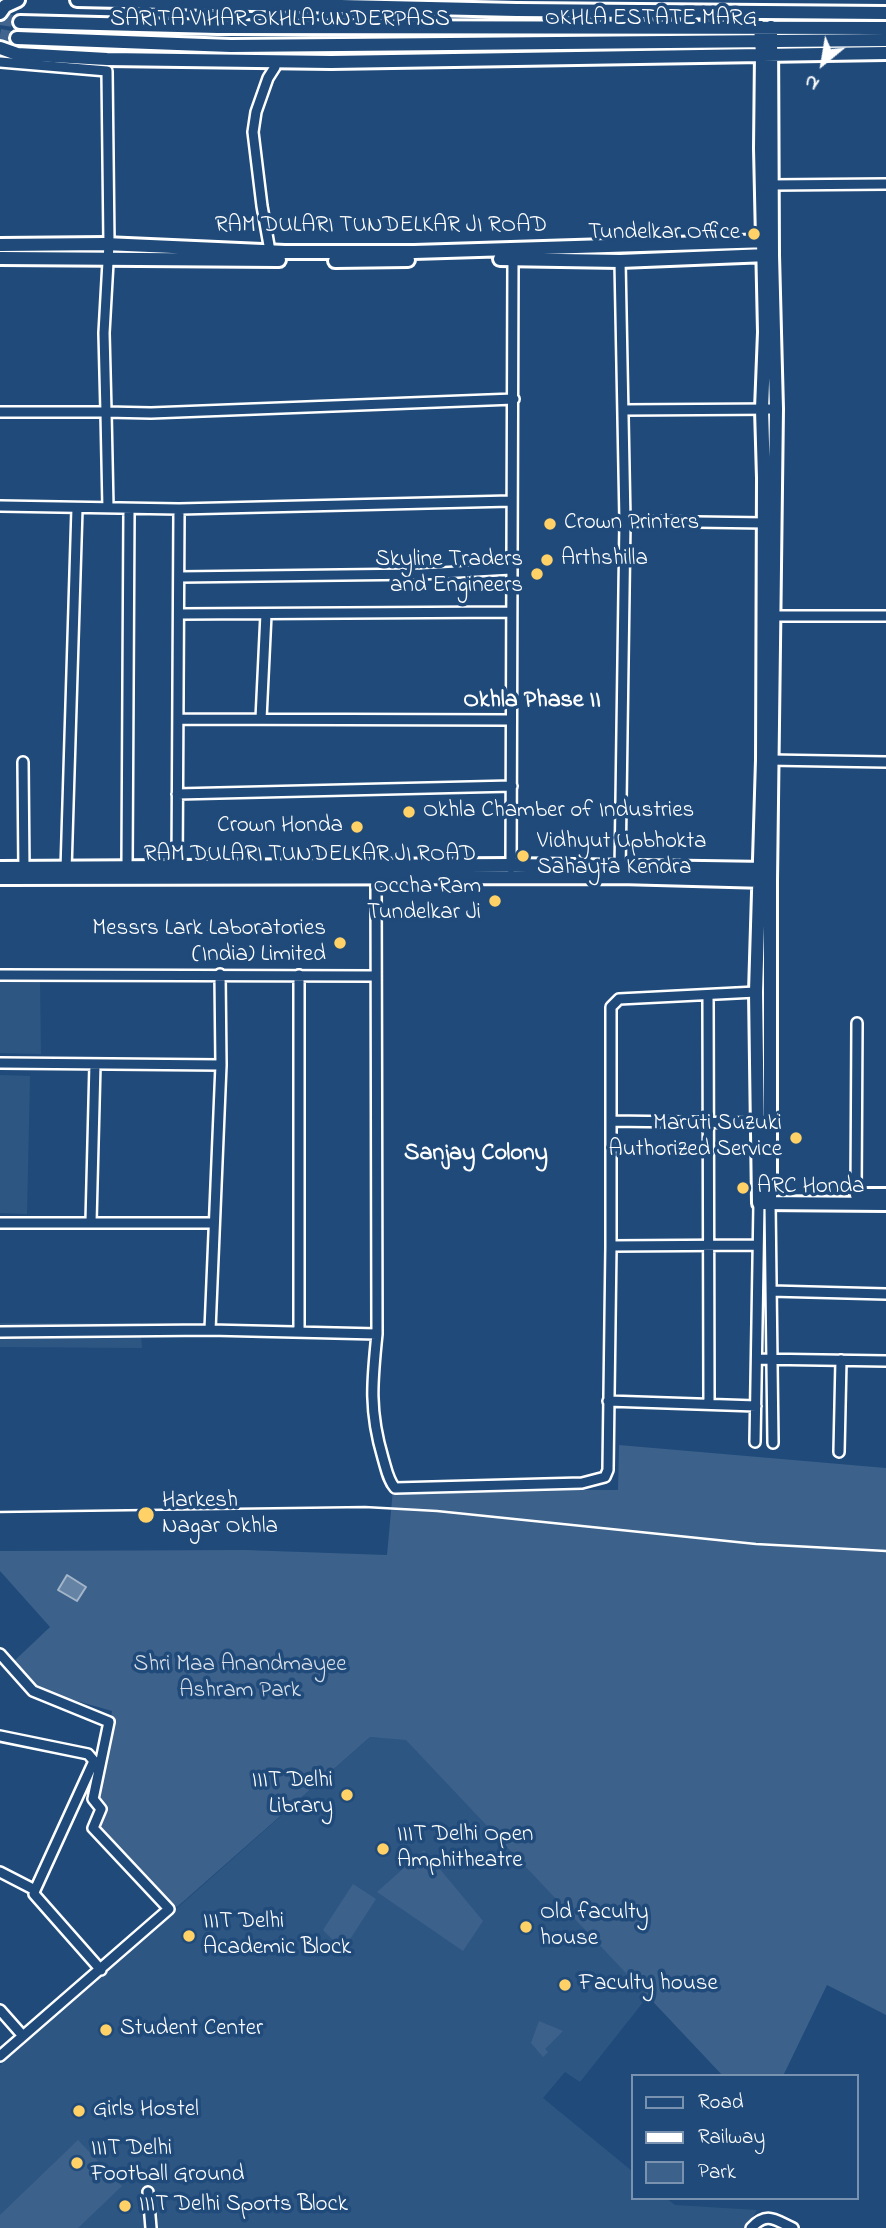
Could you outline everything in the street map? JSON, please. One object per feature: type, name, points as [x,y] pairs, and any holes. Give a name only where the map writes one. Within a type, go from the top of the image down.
[{"type":"street","points":[[0,13],[5,6],[18,0]]},
{"type":"street","points":[[78,0],[523,5],[886,13]]},
{"type":"street","points":[[523,5],[523,41]]},
{"type":"street","name":"SARITA VIHAR OKHLA UNDERPASS","points":[[20,22],[218,27],[503,27]]},
{"type":"street","name":"OKHLA ESTATE MARG","points":[[503,27],[766,40],[886,28]]},
{"type":"street","name":"SARITA VIHAR OKHLA UNDERPASS","points":[[17,38],[231,46],[500,42]]},
{"type":"street","points":[[766,40],[772,185],[767,241]]},
{"type":"street","points":[[755,1442],[758,1245],[764,1199],[768,760],[769,524],[762,409],[767,255],[766,40]]},
{"type":"street","points":[[0,62],[609,58],[766,40],[886,52]]},
{"type":"street","name":"OKHLA ESTATE MARG","points":[[500,42],[886,40]]},
{"type":"street","points":[[0,48],[9,53],[107,71],[109,244],[104,333],[108,508]]},
{"type":"street","points":[[270,251],[253,132],[256,111],[275,67],[275,61]]},
{"type":"street","points":[[772,185],[886,184]]},
{"type":"street","name":"RAM DULARI TUNDELKAR JI ROAD","points":[[0,258],[285,260],[513,255],[542,247],[767,241]]},
{"type":"street","name":"RAM DULARI TUNDELKAR JI ROAD","points":[[0,245],[109,244],[270,251],[513,255],[620,261],[767,255]]},
{"type":"street","points":[[511,871],[513,255]]},
{"type":"street","points":[[767,255],[776,409],[769,524]]},
{"type":"street","points":[[620,261],[625,521],[620,871]]},
{"type":"street","points":[[0,412],[151,413],[514,399]]},
{"type":"street","points":[[623,410],[776,409]]},
{"type":"street","points":[[0,506],[179,509],[511,501]]},
{"type":"street","points":[[66,872],[77,508]]},
{"type":"street","points":[[127,866],[128,509]]},
{"type":"street","points":[[177,872],[179,509]]},
{"type":"street","points":[[625,521],[769,524]]},
{"type":"street","points":[[180,577],[422,574],[511,569]]},
{"type":"street","points":[[180,614],[511,612]]},
{"type":"street","points":[[261,719],[266,614]]},
{"type":"street","points":[[769,616],[886,616]]},
{"type":"street","points":[[179,719],[511,720]]},
{"type":"street","points":[[768,760],[886,762]]},
{"type":"street","points":[[23,761],[24,873]]},
{"type":"street","points":[[177,794],[512,786]]},
{"type":"street","name":"RAM DULARI TUNDELKAR JI ROAD","points":[[66,872],[127,866],[177,872]]},
{"type":"street","name":"RAM DULARI TUNDELKAR JI ROAD","points":[[0,868],[24,873]]},
{"type":"street","points":[[376,871],[377,1334],[371,1390],[375,1432],[395,1488],[582,1483],[601,1479],[608,1470],[610,1011],[614,1002],[619,999],[756,992]]},
{"type":"street","name":"RAM DULARI TUNDELKAR JI ROAD","points":[[0,878],[24,873],[66,872],[620,871],[766,875]]},
{"type":"street","points":[[766,875],[756,992],[758,1123],[771,1291],[773,1443]]},
{"type":"street","points":[[210,1330],[221,1065],[220,974]]},
{"type":"street","points":[[0,975],[376,976]]},
{"type":"street","points":[[299,975],[299,1332]]},
{"type":"street","points":[[708,996],[709,1404]]},
{"type":"street","points":[[856,1195],[857,1024]]},
{"type":"street","points":[[0,1063],[221,1065]]},
{"type":"street","points":[[90,1222],[94,1063]]},
{"type":"street","points":[[611,1121],[758,1123]]},
{"type":"street","points":[[764,1199],[886,1195]]},
{"type":"street","points":[[764,1199],[886,1204]]},
{"type":"street","points":[[0,1223],[214,1223]]},
{"type":"street","points":[[611,1246],[758,1245]]},
{"type":"street","points":[[771,1291],[886,1294]]},
{"type":"street","points":[[0,1332],[210,1330],[377,1334]]},
{"type":"street","points":[[757,1359],[886,1361]]},
{"type":"street","points":[[839,1452],[841,1360]]},
{"type":"street","points":[[608,1401],[756,1406]]},
{"type":"street","points":[[0,1654],[33,1691],[109,1722],[93,1801],[101,1809],[93,1825],[94,1830],[169,1909],[0,2056]]},
{"type":"street","points":[[0,1736],[92,1756],[93,1765],[34,1894],[101,1970]]},
{"type":"street","points":[[82,1789],[94,1795]]},
{"type":"street","points":[[0,1872],[34,1890]]},
{"type":"street","points":[[0,2010],[23,2036]]},
{"type":"street","points":[[148,2192],[151,2228]]},
{"type":"street","points":[[751,2228],[761,2218],[793,2228]]},
{"type":"shaded area","points":[[0,979],[40,980],[41,1054],[0,1053]]},
{"type":"shaded area","points":[[0,1075],[30,1076],[27,1214],[0,1213]]},
{"type":"shaded area","points":[[0,1323],[140,1323],[142,1348],[0,1347]]},
{"type":"shaded area","points":[[67,1575],[86,1587],[77,1601],[58,1590]]},
{"type":"shaded area","points":[[370,1737],[406,1739],[648,1996],[580,2082],[565,2072],[543,2098],[630,2169],[630,2200],[669,2200],[675,2205],[757,2210],[747,2228],[0,2228],[0,2065]]},
{"type":"green space","name":"Shri Maa Anandmayee Ashram Park","points":[[619,1445],[886,1468],[886,2015],[827,1985],[784,2074],[721,2074],[406,1740],[370,1737],[177,1907],[94,1831],[112,1711],[35,1689],[12,1663],[50,1627],[0,1571],[0,1551],[245,1550],[387,1555],[393,1489],[618,1490]]},
{"type":"green space","points":[[424,1850],[483,1921],[463,1951],[377,1892]]},
{"type":"green space","points":[[353,1884],[376,1899],[343,1950],[323,1930]]},
{"type":"green space","points":[[539,2021],[563,2031],[545,2049],[548,2052],[543,2057],[531,2043]]},
{"type":"green space","name":"IIIT Delhi Football Ground","points":[[78,2140],[122,2186],[78,2228],[0,2228],[0,2215]]},
{"type":"tunnel","points":[[0,19],[20,22]]},
{"type":"tunnel","points":[[0,35],[17,38]]},
{"type":"railway","points":[[0,1512],[365,1507],[437,1511],[756,1544],[886,1551]]},
{"type":"place","name":"Tundelkar Office","points":[[754,234]]},
{"type":"place","name":"Crown Printers","points":[[550,524]]},
{"type":"place","name":"Arthshilla","points":[[547,560]]},
{"type":"place","name":"Skyline Traders and Engineers","points":[[537,574]]},
{"type":"place","name":"Okhla Chamber of Industries","points":[[409,812]]},
{"type":"place","name":"Crown Honda","points":[[357,827]]},
{"type":"place","name":"Vidhyut Upbhokta Sahayta Kendra","points":[[523,856]]},
{"type":"place","name":"Occha Ram Tundelkar Ji","points":[[495,901]]},
{"type":"place","name":"Messrs Lark Laboratories (India) Limited","points":[[340,943]]},
{"type":"place","name":"Maruti Suzuki Authorized Service","points":[[796,1138]]},
{"type":"place","name":"ARC Honda","points":[[743,1188]]},
{"type":"place","name":"Harkesh Nagar Okhla","points":[[146,1515]]},
{"type":"place","name":"IIIT Delhi Library","points":[[347,1795]]},
{"type":"place","name":"IIIT Delhi Open Amphitheatre","points":[[383,1849]]},
{"type":"place","name":"Old faculty house","points":[[526,1927]]},
{"type":"place","name":"IIIT Delhi Academic Block","points":[[189,1936]]},
{"type":"place","name":"Faculty house","points":[[565,1985]]},
{"type":"place","name":"Student Center","points":[[106,2030]]},
{"type":"place","name":"Girls Hostel","points":[[79,2111]]},
{"type":"place","name":"IIIT Delhi Football Ground","points":[[77,2163]]},
{"type":"place","name":"IIIT Delhi Sports Block","points":[[125,2206]]},
{"type":"district","name":"Okhla Phase II","points":[[532,702]]},
{"type":"district","name":"Sanjay Colony","points":[[476,1155]]}]
